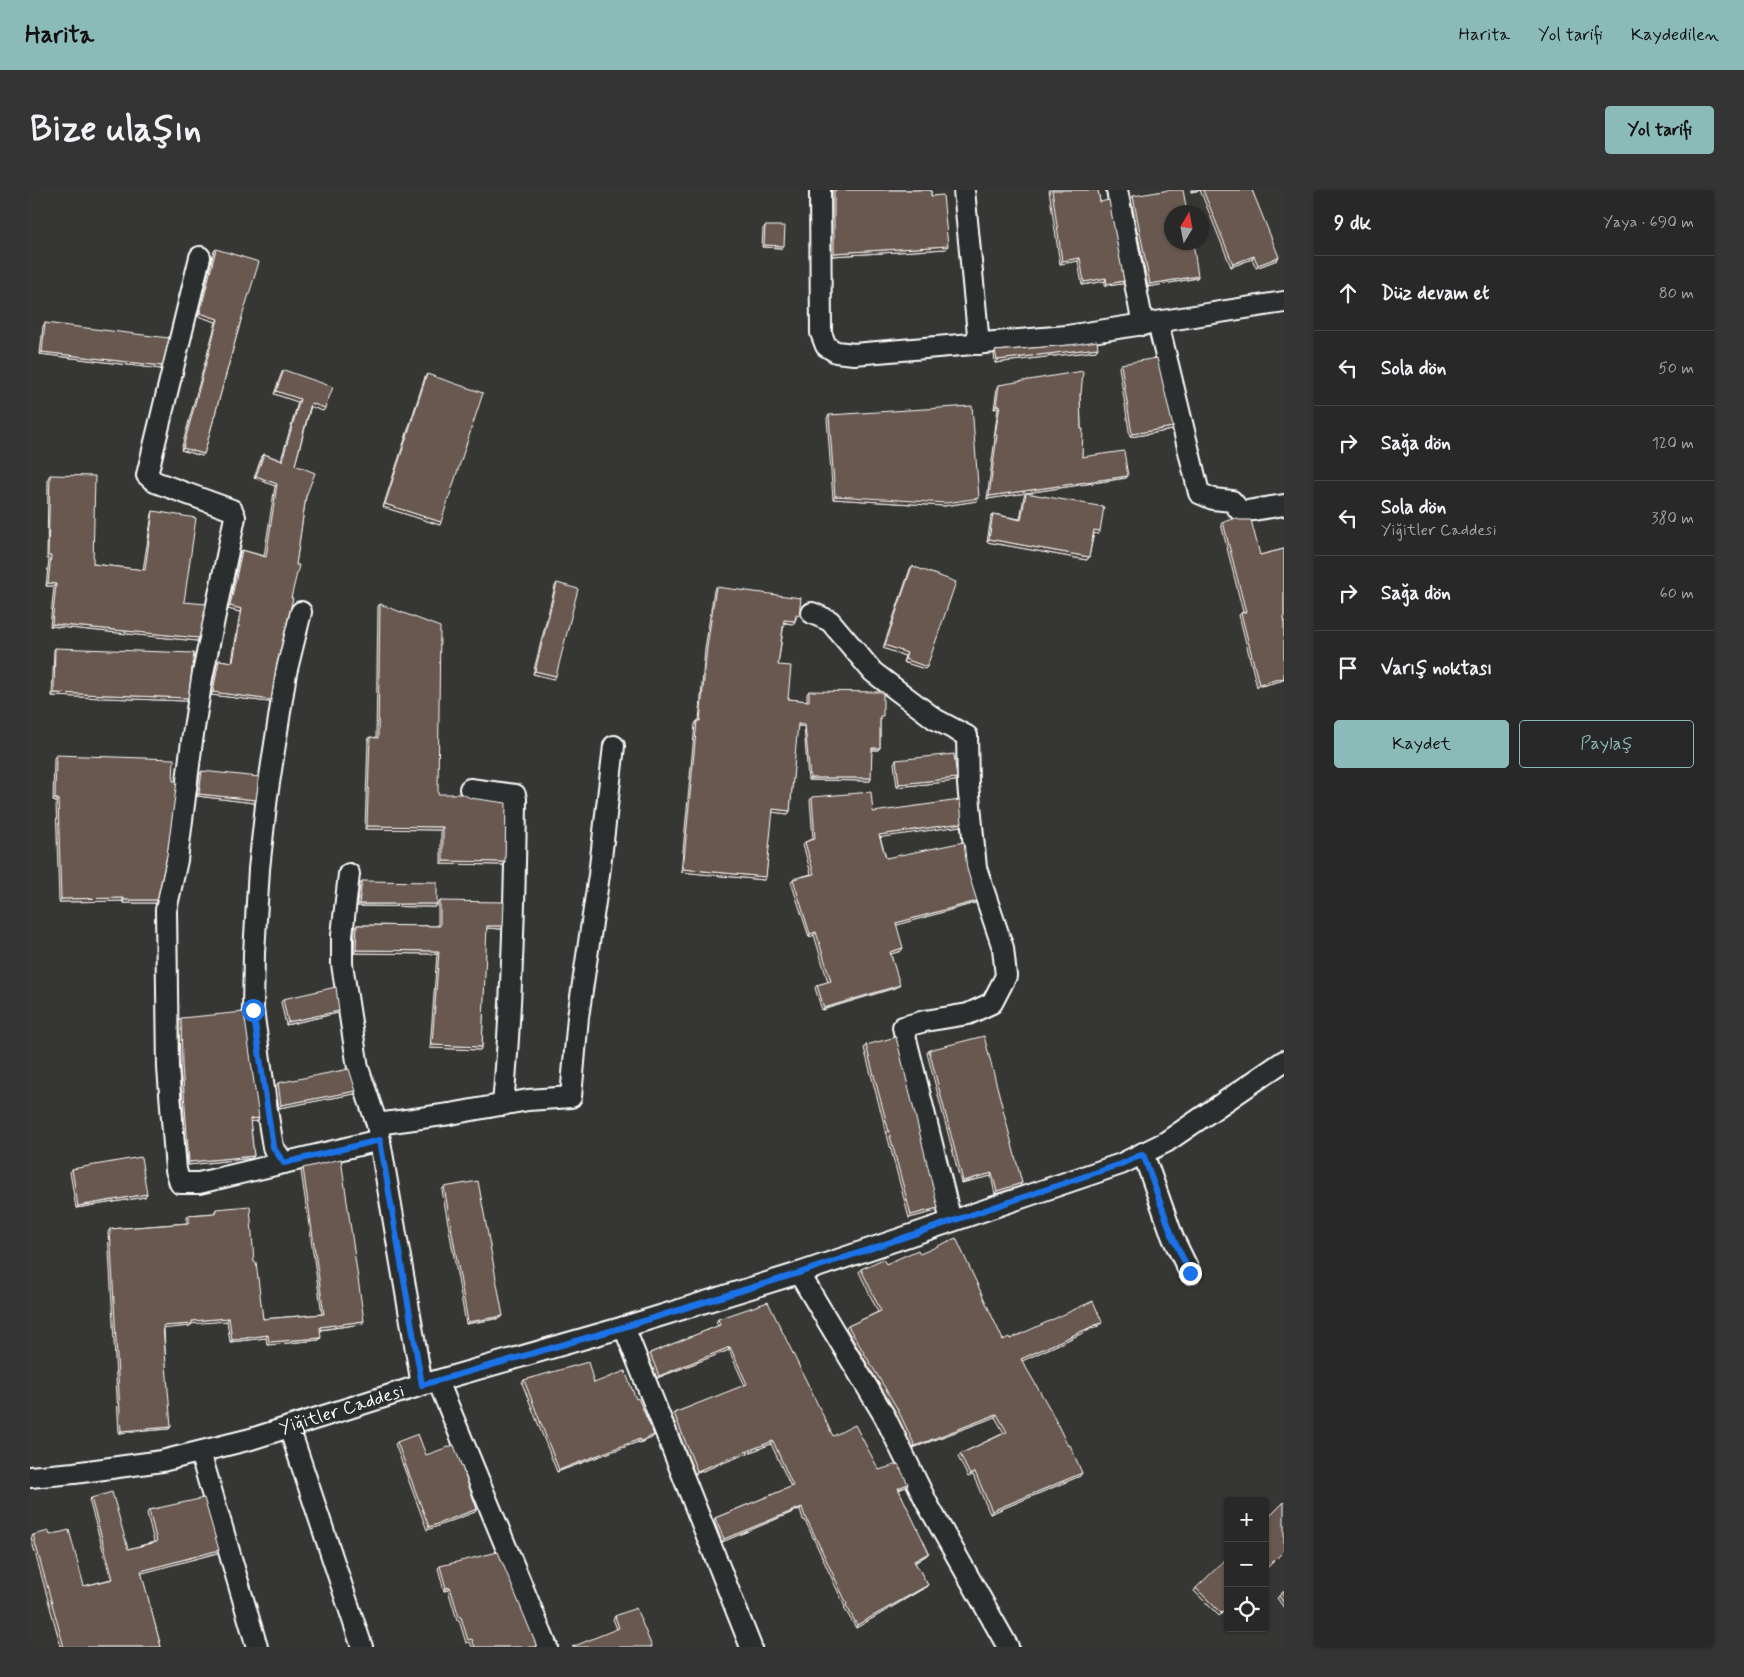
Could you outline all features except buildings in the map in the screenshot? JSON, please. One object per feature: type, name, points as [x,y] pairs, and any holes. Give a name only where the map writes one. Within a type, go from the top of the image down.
[{"type":"street","points":[[820,190],[821,333],[826,346],[836,352],[854,354],[1067,336],[1284,302]]},
{"type":"street","points":[[964,190],[979,344]]},
{"type":"street","points":[[1117,190],[1151,324],[1199,494],[1213,499],[1232,501],[1241,512],[1284,505]]},
{"type":"street","points":[[200,257],[147,475],[155,482],[232,510],[235,517],[202,678],[177,860],[166,910],[168,1068],[175,1161],[180,1183],[199,1183],[284,1163],[379,1132],[450,1114],[528,1100],[571,1097],[578,1017],[599,875],[614,746]]},
{"type":"street","points":[[284,1163],[273,1147],[267,1110],[253,1010],[254,954],[259,869],[267,796],[286,673],[300,612]]},
{"type":"street","points":[[812,613],[830,622],[873,672],[934,719],[967,736],[968,784],[976,868],[1003,948],[1006,976],[992,1004],[968,1014],[925,1021],[903,1027],[951,1221]]},
{"type":"street","points":[[470,789],[514,795],[516,799],[515,909],[511,1018],[503,1105]]},
{"type":"street","points":[[349,874],[342,935],[342,964],[358,1068],[379,1132],[430,1383],[547,1647]]},
{"type":"street","name":"Yiğitler Caddesi","points":[[30,1477],[142,1464],[252,1439],[430,1383],[624,1327],[799,1273],[1121,1164],[1166,1142],[1284,1061]]},
{"type":"street","points":[[1143,1154],[1173,1238],[1190,1273]]},
{"type":"street","points":[[799,1273],[885,1417],[928,1505],[1008,1647]]},
{"type":"street","points":[[624,1327],[751,1647]]},
{"type":"street","points":[[289,1428],[362,1647]]},
{"type":"street","points":[[200,1452],[257,1647]]},
{"type":"route","points":[[253,1010],[273,1147],[284,1163],[380,1140],[422,1385],[624,1327],[799,1273],[1121,1164],[1143,1154],[1173,1238],[1190,1273]]}]
